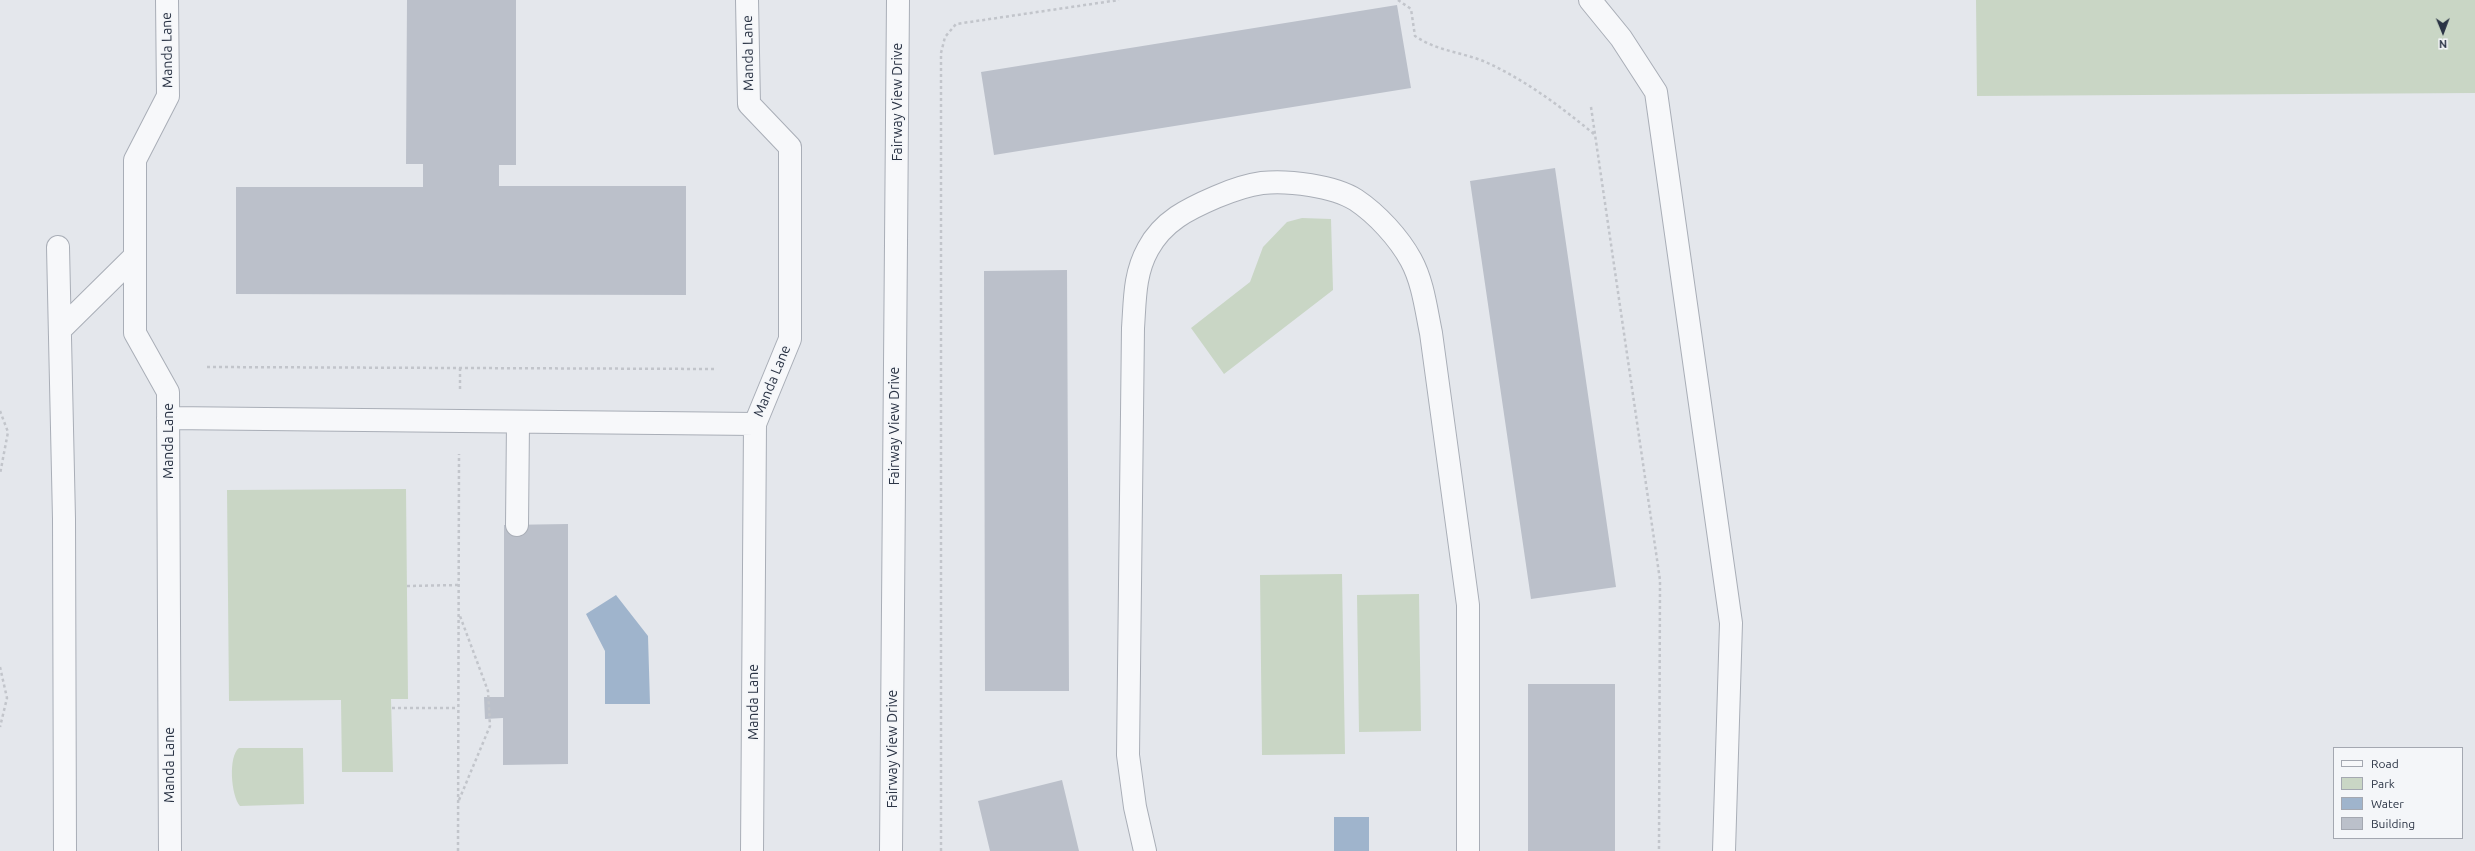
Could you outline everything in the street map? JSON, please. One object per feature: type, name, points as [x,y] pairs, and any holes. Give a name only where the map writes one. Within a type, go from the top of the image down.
[{"type":"street","name":"Manda Lane","points":[[167,0],[168,96],[135,160],[135,333],[168,392],[170,851]]},
{"type":"street","name":"Manda Lane","points":[[747,0],[749,104],[790,147],[790,339],[755,424],[752,851]]},
{"type":"street","name":"Fairway View Drive","points":[[891,851],[898,0]]},
{"type":"street","points":[[1590,0],[1621,38],[1656,92],[1731,623],[1724,851]]},
{"type":"street","points":[[1144,851],[1135,807],[1128,755],[1133,328],[1136,281],[1147,249],[1163,226],[1189,209],[1225,193],[1262,183],[1299,184],[1331,190],[1356,200],[1386,227],[1407,255],[1423,291],[1431,333],[1468,605],[1468,851]]},
{"type":"street","points":[[58,247],[64,519],[65,851]]},
{"type":"street","points":[[60,330],[135,256]]},
{"type":"street","points":[[168,418],[755,424]]},
{"type":"street","points":[[517,525],[518,422]]},
{"type":"path","points":[[941,851],[941,53],[945,37],[956,24],[1119,0]]},
{"type":"path","points":[[1398,0],[1411,9],[1416,36],[1428,44],[1481,60],[1520,79],[1554,102],[1595,134]]},
{"type":"path","points":[[1591,107],[1660,580],[1659,851]]},
{"type":"path","points":[[207,367],[714,369]]},
{"type":"path","points":[[458,851],[460,368]]},
{"type":"path","points":[[0,411],[8,432],[0,474]]},
{"type":"path","points":[[407,586],[459,585]]},
{"type":"path","points":[[458,801],[490,726],[488,690],[459,614]]},
{"type":"path","points":[[0,667],[7,698],[0,727]]},
{"type":"path","points":[[392,708],[458,708]]},
{"type":"green space","points":[[1976,0],[2475,0],[2475,93],[1977,96]]},
{"type":"green space","points":[[1302,218],[1331,219],[1333,290],[1224,374],[1191,328],[1250,282],[1263,247],[1287,222]]},
{"type":"green space","points":[[406,489],[408,699],[391,699],[393,772],[342,772],[341,700],[229,701],[227,490]]},
{"type":"green space","points":[[1342,574],[1345,754],[1262,755],[1260,575]]},
{"type":"green space","points":[[1419,594],[1421,731],[1359,732],[1357,595]]},
{"type":"green space","points":[[239,748],[303,748],[304,804],[240,806],[234,794],[232,776],[233,759]]},
{"type":"water","points":[[616,595],[648,636],[650,704],[605,704],[605,651],[586,614]]},
{"type":"water","points":[[1334,817],[1369,817],[1369,851],[1334,851]]},
{"type":"building","points":[[407,0],[516,0],[516,165],[499,165],[499,186],[686,186],[686,295],[236,294],[236,187],[423,187],[423,164],[406,164]]},
{"type":"building","points":[[1397,5],[1411,88],[994,155],[981,72]]},
{"type":"building","points":[[1555,168],[1616,587],[1531,599],[1470,181]]},
{"type":"building","points":[[1067,270],[1069,691],[985,691],[984,271]]},
{"type":"building","points":[[568,524],[568,764],[503,765],[503,718],[485,719],[484,697],[504,697],[504,525]]},
{"type":"building","points":[[1528,684],[1615,684],[1615,851],[1528,851]]},
{"type":"building","points":[[1062,780],[1079,851],[990,851],[978,801]]}]
